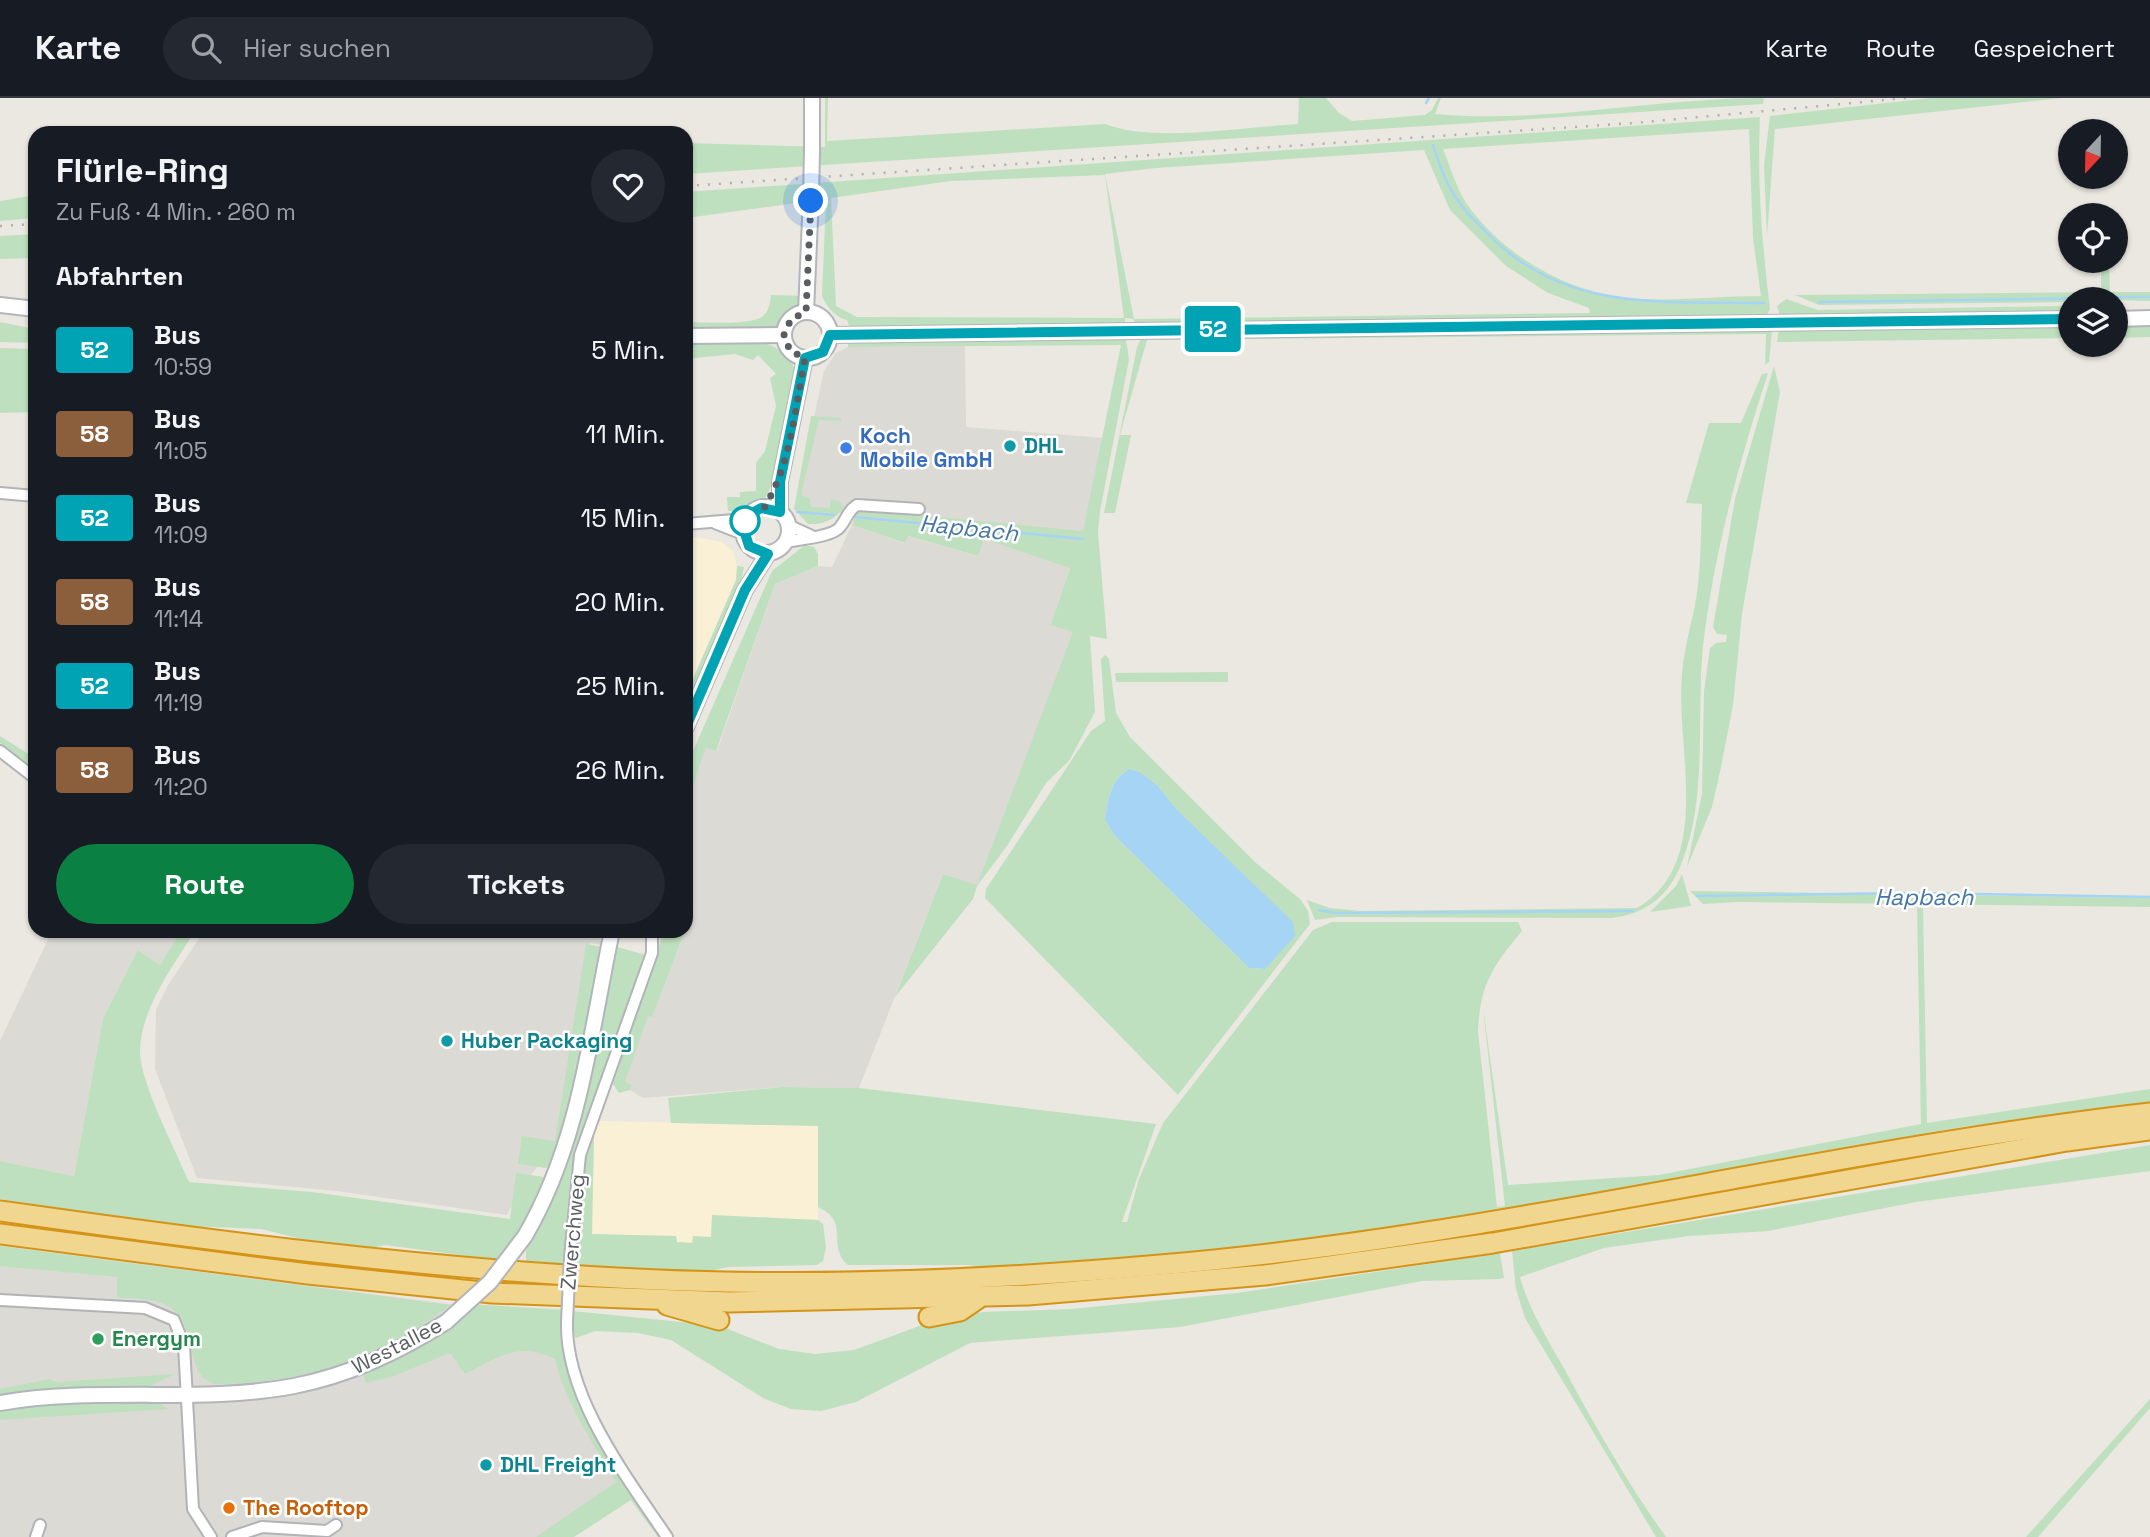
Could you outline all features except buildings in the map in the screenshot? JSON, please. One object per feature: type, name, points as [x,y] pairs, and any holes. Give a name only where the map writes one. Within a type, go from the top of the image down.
[{"type":"highway","points":[[0,1211],[240,1243],[480,1269],[622,1278],[793,1282],[947,1278],[1163,1265],[1328,1246],[1515,1218],[2001,1133],[2150,1113]]},
{"type":"highway","points":[[0,1234],[414,1286],[492,1293],[655,1300],[838,1301],[980,1297],[1204,1281],[1515,1239],[2040,1145],[2150,1130]]},
{"type":"highway","points":[[929,1317],[960,1311],[980,1297]]},
{"type":"highway","points":[[655,1300],[681,1311],[719,1320]]},
{"type":"main road","points":[[806,312],[812,98]]},
{"type":"main road","points":[[0,305],[28,308]]},
{"type":"main road","points":[[806,312],[823,319],[830,335],[823,352],[805,358],[790,351],[784,335],[791,319],[806,312]]},
{"type":"main road","points":[[2128,318],[2150,318]]},
{"type":"main road","points":[[830,335],[2058,319]]},
{"type":"main road","points":[[693,336],[784,335]]},
{"type":"main road","points":[[693,711],[745,590],[768,554],[786,542],[788,525],[780,512],[780,482],[805,358]]},
{"type":"main road","points":[[764,508],[780,482]]},
{"type":"main road","points":[[745,590],[751,548],[743,534],[746,519],[754,511],[764,508],[780,512]]},
{"type":"main road","points":[[751,548],[768,554]]},
{"type":"main road","name":"Westallee","points":[[0,1403],[49,1396],[293,1386],[337,1375],[373,1362],[446,1322],[490,1282],[525,1236],[539,1212],[571,1131],[611,938]]},
{"type":"street","points":[[0,493],[28,495]]},
{"type":"street","points":[[786,542],[831,534],[839,528],[849,510],[857,505],[919,509]]},
{"type":"street","points":[[693,523],[746,519]]},
{"type":"street","points":[[713,522],[743,534]]},
{"type":"street","points":[[788,525],[813,536]]},
{"type":"street","points":[[0,751],[28,773]]},
{"type":"street","name":"Zwerchweg","points":[[652,938],[652,953],[580,1155],[570,1257],[566,1344],[577,1388],[634,1488],[667,1537]]},
{"type":"street","points":[[0,1300],[145,1308],[164,1313],[174,1320],[184,1345],[193,1508],[211,1537]]},
{"type":"street","points":[[36,1537],[40,1525]]},
{"type":"street","points":[[232,1537],[262,1527],[327,1531],[336,1525]]},
{"type":"shaded area","points":[[965,346],[966,427],[1104,438],[1083,531],[794,509],[824,371],[836,353],[848,347]]},
{"type":"shaded area","points":[[852,525],[904,543],[907,536],[977,556],[984,539],[1070,567],[1052,625],[1074,631],[977,886],[943,874],[859,1088],[782,1087],[643,1098],[630,1090],[631,1085],[624,1083],[648,1015],[652,1016],[682,938],[693,938],[693,786],[706,748],[717,751],[775,584],[818,566],[832,567]]},
{"type":"shaded area","points":[[693,538],[722,542],[733,551],[737,566],[736,580],[693,679]]},
{"type":"shaded area","points":[[49,938],[177,938],[160,965],[138,950],[103,1018],[74,1176],[0,1161],[0,1041]]},
{"type":"shaded area","points":[[199,938],[600,938],[601,945],[590,943],[559,1140],[521,1187],[507,1215],[336,1191],[197,1178],[155,1069],[156,1010],[167,987]]},
{"type":"shaded area","points":[[600,1121],[818,1126],[818,1220],[713,1216],[712,1237],[693,1243],[676,1242],[676,1237],[592,1234],[594,1134]]},
{"type":"shaded area","points":[[0,1246],[488,1309],[559,1346],[622,1487],[539,1537],[0,1537]]},
{"type":"green space","points":[[825,98],[828,98],[827,141],[1105,124],[1125,130],[1174,133],[1298,124],[1299,98],[1326,98],[1339,113],[1352,121],[1425,115],[1432,110],[1438,98],[1441,98],[1435,114],[1517,116],[1764,98],[1763,104],[693,174],[693,143],[825,147]]},
{"type":"green space","points":[[1931,98],[2062,98],[1775,129],[1767,236],[1764,165],[1770,116]]},
{"type":"green space","points":[[1760,117],[1761,213],[1770,309],[1766,316],[1136,326],[1133,319],[1125,318],[1125,326],[849,326],[847,320],[832,311],[822,296],[826,199],[693,217],[693,192]],"holes":[[[1749,129],[1753,238],[1761,296],[1644,299],[1581,288],[1558,279],[1517,254],[1481,222],[1462,197],[1443,149]],[[1424,150],[1450,210],[1506,266],[1548,293],[1589,308],[1590,313],[1134,319],[1105,174],[1156,168]],[[1105,175],[1124,318],[857,317],[836,306],[831,198],[951,181]]]},
{"type":"green space","points":[[28,196],[28,219],[0,221],[0,201]]},
{"type":"green space","points":[[28,234],[28,258],[0,259],[0,236]]},
{"type":"green space","points":[[2101,273],[2109,273],[2110,287],[2101,287]]},
{"type":"green space","points":[[2058,292],[2058,302],[1819,305],[1795,295]]},
{"type":"green space","points":[[2128,292],[2150,292],[2150,301],[2128,300]]},
{"type":"green space","points":[[771,295],[807,296],[806,312],[791,319],[784,335],[693,336],[693,322],[757,319],[767,312]]},
{"type":"green space","points":[[1786,299],[1818,310],[2058,306],[2058,314],[1780,316],[1777,306]]},
{"type":"green space","points":[[0,322],[28,328],[28,343],[0,342]]},
{"type":"green space","points":[[2128,324],[2150,324],[2150,337],[2128,338]]},
{"type":"green space","points":[[2058,325],[2058,338],[1777,342],[1778,333],[1786,327]]},
{"type":"green space","points":[[1767,327],[1772,331],[1769,362],[1765,365],[1766,334],[1147,340],[1120,435],[1131,435],[1115,513],[1104,513],[1137,347],[1141,339],[1151,335]]},
{"type":"green space","points":[[1117,335],[1126,339],[1129,360],[1100,511],[1098,533],[1107,639],[1090,636],[1095,712],[1069,761],[1046,783],[1007,846],[977,886],[973,899],[895,997],[943,874],[977,885],[1073,632],[1051,625],[1070,568],[984,539],[978,556],[908,536],[905,543],[852,525],[856,514],[864,510],[1083,531],[1121,345],[848,347],[848,341]]},
{"type":"green space","points":[[732,340],[763,343],[777,348],[795,370],[792,398],[774,479],[762,502],[734,517],[733,511],[728,511],[727,497],[740,497],[740,492],[756,491],[756,463],[765,451],[776,406],[770,378],[776,374],[758,355],[753,360],[735,354],[693,358],[693,342]]},
{"type":"green space","points":[[0,348],[28,349],[28,412],[0,413]]},
{"type":"green space","points":[[1774,366],[1780,392],[1742,614],[1733,705],[1712,807],[1687,867],[1702,794],[1704,691],[1710,648],[1716,643],[1726,642],[1727,635],[1717,634],[1713,627],[1735,499]]},
{"type":"green space","points":[[1768,373],[1729,508],[1708,611],[1701,673],[1698,783],[1690,836],[1677,874],[1664,893],[1636,912],[1612,918],[1338,917],[1315,920],[1307,900],[1330,908],[1360,911],[1637,908],[1661,888],[1676,863],[1684,833],[1686,802],[1682,674],[1698,585],[1702,504],[1686,503],[1709,423],[1741,423],[1762,374]]},
{"type":"green space","points":[[811,416],[841,418],[841,421],[819,420],[801,495],[810,498],[811,507],[830,508],[831,499],[839,501],[843,507],[833,518],[808,524],[794,509]]},
{"type":"green space","points":[[805,545],[814,547],[818,554],[818,566],[775,584],[716,751],[706,748],[693,786],[693,751],[772,571]]},
{"type":"green space","points":[[737,566],[744,567],[739,592],[693,699],[693,679],[736,580]]},
{"type":"green space","points":[[1105,655],[1109,659],[1116,713],[1130,737],[1256,863],[1300,899],[1308,911],[1310,924],[1178,1095],[985,898],[986,889],[1091,731],[1105,721],[1101,659]],"holes":[[[1129,769],[1140,772],[1157,785],[1177,810],[1265,969],[1249,968],[1115,836],[1105,820],[1111,791],[1118,779]]]},
{"type":"green space","points":[[1228,672],[1228,682],[1116,682],[1115,673]]},
{"type":"green space","points":[[0,736],[28,754],[28,765],[0,743]]},
{"type":"green space","points":[[1682,874],[1691,906],[1650,912],[1676,886]]},
{"type":"green space","points":[[1690,891],[2150,898],[2150,907],[1738,902],[1703,904]]},
{"type":"green space","points":[[1917,907],[1923,908],[1927,1123],[2150,1089],[2150,1106],[1968,1126],[1798,1155],[1779,1165],[1496,1213],[1224,1251],[990,1269],[970,1265],[848,1265],[839,1250],[834,1220],[818,1207],[818,1126],[671,1123],[668,1098],[782,1087],[859,1088],[1156,1124],[1122,1222],[1127,1222],[1139,1179],[1163,1123],[1313,930],[1332,922],[1518,922],[1522,931],[1503,955],[1485,988],[1478,1031],[1497,1207],[1505,1206],[1483,1008],[1508,1185],[1659,1175],[1921,1124]]},
{"type":"green space","points":[[177,938],[190,938],[151,1005],[140,1050],[145,1079],[189,1182],[312,1192],[510,1219],[516,1173],[544,1177],[546,1185],[517,1236],[497,1260],[385,1245],[354,1252],[261,1229],[160,1225],[0,1199],[0,1161],[74,1176],[103,1018],[138,950],[160,965]]},
{"type":"green space","points":[[662,938],[682,938],[652,1017],[648,1016],[625,1082],[632,1085],[630,1090],[619,1093],[613,1084]]},
{"type":"green space","points":[[586,944],[602,947],[578,1083],[554,1164],[546,1168],[518,1164],[522,1136],[555,1141]]},
{"type":"green space","points":[[617,947],[646,955],[577,1156],[566,1267],[526,1265],[526,1251],[555,1188],[588,1084]]},
{"type":"green space","points":[[594,1134],[592,1234],[676,1236],[677,1242],[692,1243],[693,1236],[711,1237],[712,1215],[818,1220],[823,1224],[826,1247],[823,1261],[817,1265],[728,1267],[700,1273],[577,1268],[580,1182]]},
{"type":"green space","points":[[2150,1145],[2150,1171],[1916,1202],[1768,1231],[1689,1236],[1604,1248],[1520,1277],[1540,1325],[1589,1413],[1666,1537],[1656,1537],[1525,1318],[1516,1289],[1512,1251]]},
{"type":"green space","points":[[0,1246],[450,1305],[397,1340],[340,1365],[280,1379],[216,1384],[206,1379],[199,1371],[184,1324],[177,1313],[166,1305],[117,1297],[117,1277],[0,1266]]},
{"type":"green space","points":[[1500,1253],[1504,1278],[1499,1279],[1422,1281],[1180,1327],[970,1343],[856,1402],[821,1411],[791,1409],[763,1398],[671,1340],[638,1333],[595,1331],[576,1338],[572,1334],[573,1311],[720,1326],[779,1349],[815,1354],[854,1350],[933,1321],[983,1312],[1071,1309],[1237,1293]]},
{"type":"green space","points":[[468,1304],[568,1310],[577,1388],[667,1537],[658,1537],[631,1500],[574,1537],[536,1537],[616,1482],[573,1408],[555,1359],[530,1351],[519,1351],[499,1357],[465,1374],[450,1353],[391,1377],[366,1383],[361,1367]]},
{"type":"green space","points":[[175,1374],[150,1386],[0,1397],[0,1389],[49,1379],[56,1382]]},
{"type":"green space","points":[[2150,1399],[2150,1408],[2038,1537],[2026,1537]]},
{"type":"green space","points":[[159,1403],[168,1409],[0,1420],[0,1409],[48,1404]]},
{"type":"water","points":[[1129,769],[1140,772],[1157,785],[1177,810],[1293,922],[1295,936],[1265,969],[1249,968],[1115,836],[1105,820],[1107,805],[1114,785]]},
{"type":"waterway","points":[[1426,103],[1429,98]]},
{"type":"waterway","points":[[1433,145],[1448,184],[1467,213],[1518,260],[1549,278],[1582,290],[1617,297],[1652,301],[1764,303]]},
{"type":"waterway","points":[[2128,297],[2150,297]]},
{"type":"waterway","points":[[1819,302],[2058,299]]},
{"type":"waterway","name":"Hapbach","points":[[797,512],[834,515]]},
{"type":"waterway","name":"Hapbach","points":[[855,517],[1083,539]]},
{"type":"waterway","name":"Hapbach","points":[[1697,896],[1910,893],[2150,897]]},
{"type":"waterway","name":"Hapbach","points":[[1319,910],[1337,913],[1633,911]]},
{"type":"railway","points":[[693,186],[1634,123],[1907,98]]},
{"type":"railway","points":[[0,226],[28,224]]},
{"type":"bus line","name":"52","points":[[693,711],[745,590],[768,554],[760,553],[749,546],[743,534],[743,527],[749,515],[761,508],[780,512],[780,482],[805,358],[815,357],[823,352],[830,335],[2058,319]]},
{"type":"place","name":"DHL","points":[[1010,446]]},
{"type":"place","name":"Koch Mobile GmbH","points":[[846,448]]},
{"type":"place","name":"Huber Packaging","points":[[447,1041]]},
{"type":"place","name":"Energym","points":[[98,1339]]},
{"type":"place","name":"DHL Freight","points":[[486,1465]]},
{"type":"place","name":"The Rooftop","points":[[229,1508]]},
{"type":"route","points":[[745,521],[754,511],[764,508],[780,482],[786,456],[805,358],[790,351],[784,335],[786,325],[791,319],[806,312],[811,201]]}]
